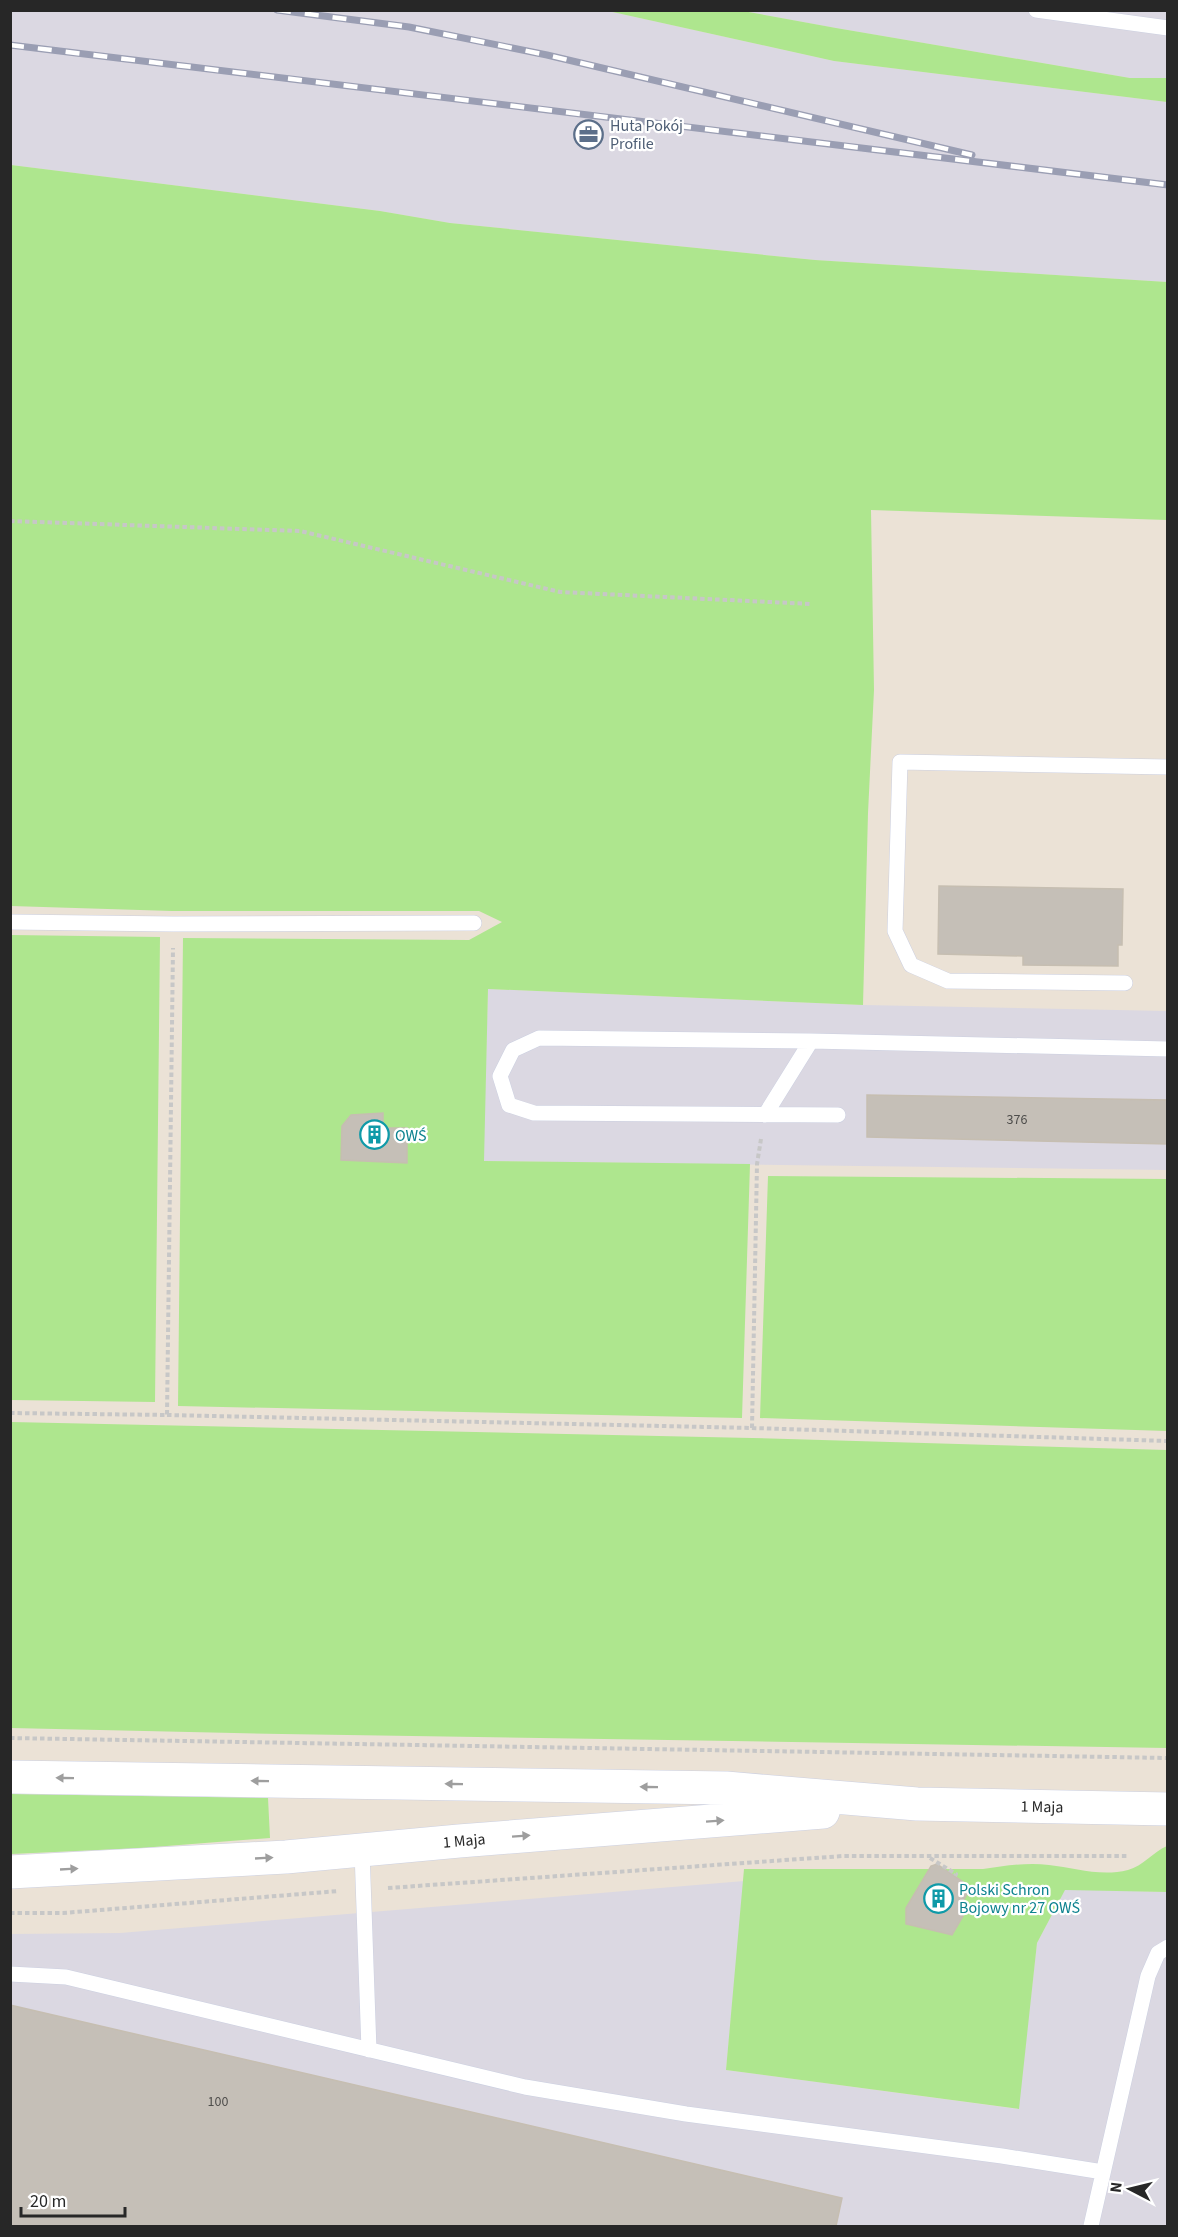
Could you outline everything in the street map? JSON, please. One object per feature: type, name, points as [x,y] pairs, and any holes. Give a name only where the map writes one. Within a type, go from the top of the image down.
[{"type":"street","name":"1 Maja","points":[[10,1777],[726,1788],[917,1804],[1167,1809]]},
{"type":"street","name":"1 Maja","points":[[10,1872],[286,1857],[459,1840],[917,1804]]},
{"type":"lane","points":[[1036,10],[1090,14],[1167,28]]},
{"type":"lane","points":[[1125,983],[948,981],[911,965],[895,931],[900,762],[1167,767]]},
{"type":"lane","points":[[10,922],[474,923]]},
{"type":"lane","points":[[838,1115],[534,1113],[509,1105],[500,1076],[513,1050],[539,1038],[1167,1049]]},
{"type":"lane","points":[[765,1115],[811,1041]]},
{"type":"lane","points":[[362,1851],[369,2050]]},
{"type":"lane","points":[[1091,2226],[1148,1976],[1158,1953],[1167,1947]]},
{"type":"lane","points":[[10,1974],[66,1977],[525,2087],[686,2114],[1002,2156],[1104,2172]]},
{"type":"path","points":[[10,521],[300,531],[560,591],[813,604]]},
{"type":"path","points":[[167,1415],[173,924]]},
{"type":"path","points":[[752,1428],[756,1164]]},
{"type":"path","points":[[10,1413],[752,1428],[1167,1441]]},
{"type":"path","points":[[10,1738],[1167,1758]]},
{"type":"path","points":[[284,1781],[285,1743]]},
{"type":"path","points":[[10,1913],[75,1913],[289,1895],[843,1856],[1129,1856]]},
{"type":"path","points":[[928,1856],[956,1874],[955,1876]]},
{"type":"path","points":[[286,1857],[289,1895]]},
{"type":"shaded area","name":"Huta Pokój Profile","points":[[11,11],[608,11],[834,61],[1167,102],[1167,282],[815,260],[450,223],[380,211],[11,165]]},
{"type":"shaded area","points":[[743,11],[1167,11],[1167,78],[1130,78]]},
{"type":"shaded area","points":[[488,989],[863,1005],[1167,1011],[1167,1170],[483,1161]]},
{"type":"shaded area","points":[[744,1881],[726,2070],[1018,2109],[1037,1943],[1065,1889],[1167,1892],[1167,2226],[11,2226],[10,1934],[120,1933]]},
{"type":"green space","points":[[608,11],[743,11],[1130,78],[1167,78],[1167,102],[834,61]]},
{"type":"green space","points":[[11,165],[380,211],[450,223],[815,260],[1167,282],[1167,520],[871,510],[874,690],[863,1005],[488,989],[484,1161],[750,1164],[742,1418],[178,1406],[183,938],[469,940],[502,922],[479,911],[172,911],[11,906]]},
{"type":"green space","points":[[11,935],[160,937],[155,1402],[11,1400]]},
{"type":"green space","points":[[768,1176],[1167,1179],[1167,1431],[760,1418]]},
{"type":"green space","points":[[11,1422],[752,1438],[1167,1450],[1167,1748],[11,1728]]},
{"type":"green space","points":[[11,1794],[268,1798],[270,1838],[141,1848],[11,1854]]},
{"type":"green space","points":[[1167,1846],[1167,1892],[1065,1890],[1037,1943],[1019,2109],[726,2070],[744,1869],[983,1869],[1032,1864],[1108,1873],[1133,1868]]},
{"type":"building","points":[[939,886],[1123,889],[1122,945],[1118,945],[1118,966],[1023,965],[1023,956],[938,954]]},
{"type":"building","points":[[867,1095],[1168,1100],[1168,1144],[867,1137]]},
{"type":"building","name":"OWŚ","points":[[383,1113],[383,1128],[407,1128],[407,1163],[341,1160],[342,1126],[351,1115]]},
{"type":"building","name":"Polski Schron Bojowy nr 27 OWŚ","points":[[937,1864],[966,1884],[968,1892],[962,1903],[963,1916],[952,1935],[906,1924],[906,1908],[931,1866]]},
{"type":"building","points":[[10,2005],[842,2198],[836,2226],[10,2226]]},
{"type":"railway","points":[[277,10],[409,27],[547,55],[972,155]]},
{"type":"railway","points":[[10,45],[1168,185]]},
{"type":"place","name":"Huta Pokój Profile","points":[[589,134]]},
{"type":"place","name":"OWŚ","points":[[374,1135]]},
{"type":"place","name":"Polski Schron Bojowy nr 27 OWŚ","points":[[938,1898]]}]
